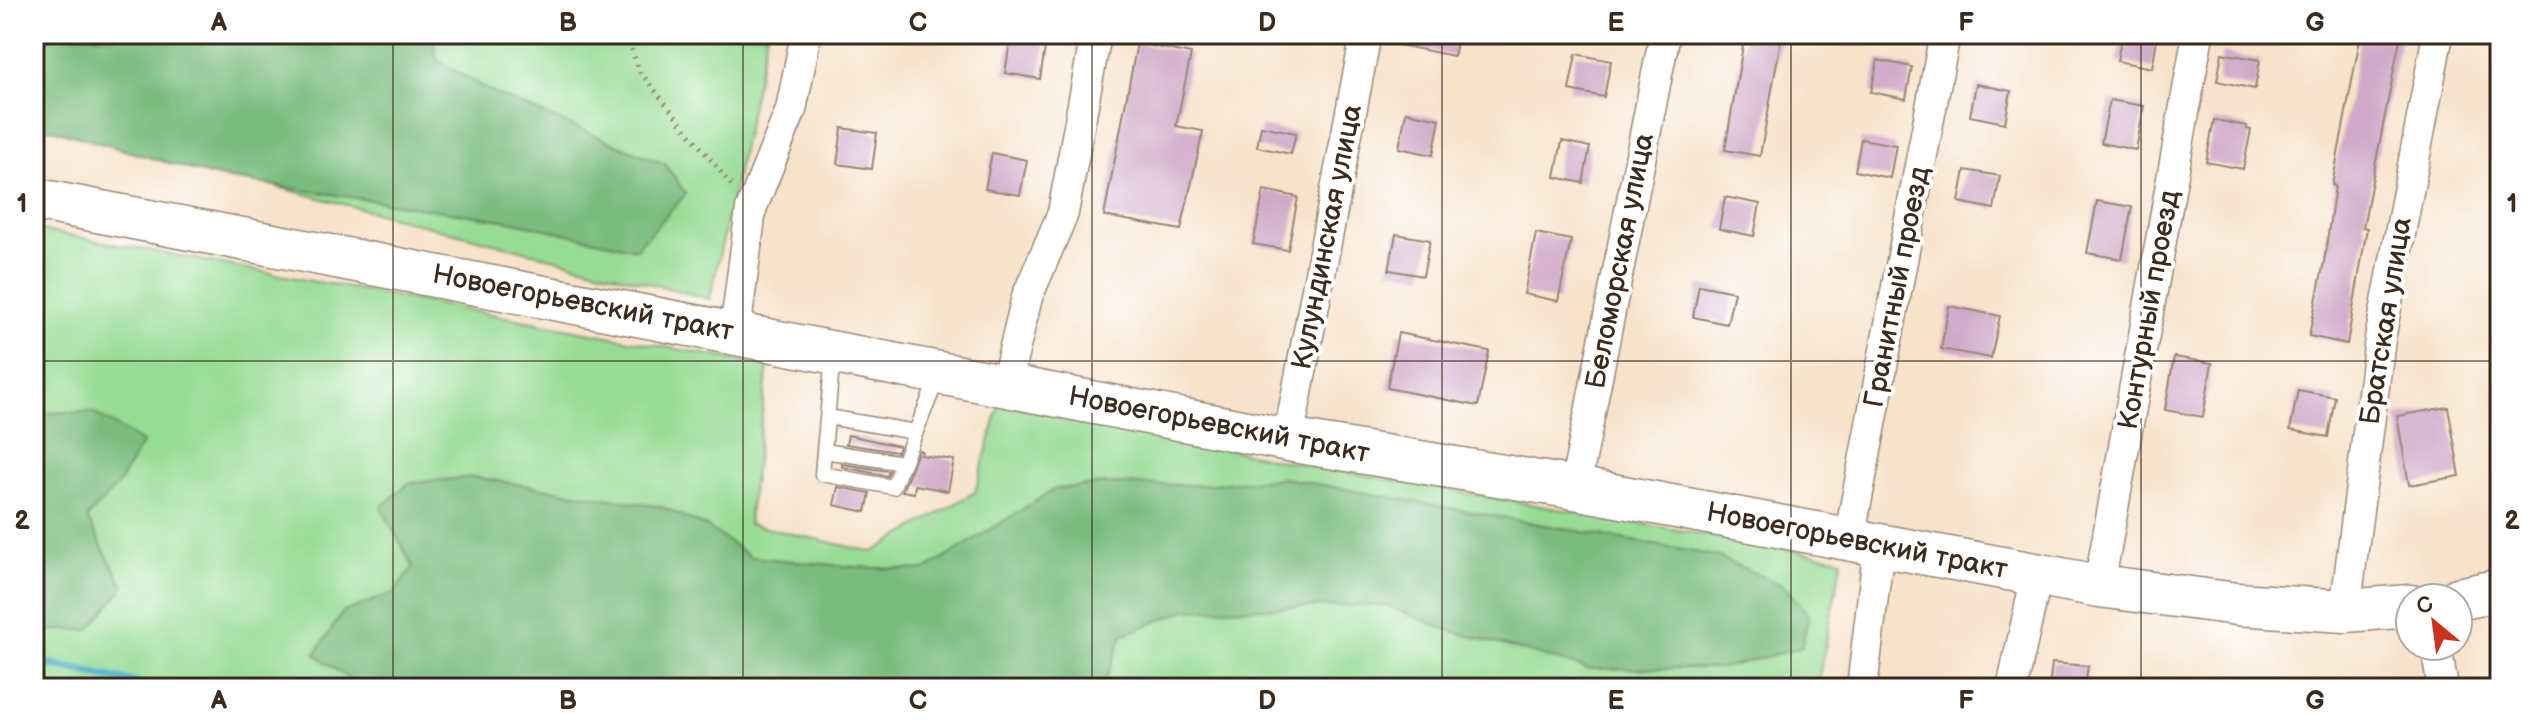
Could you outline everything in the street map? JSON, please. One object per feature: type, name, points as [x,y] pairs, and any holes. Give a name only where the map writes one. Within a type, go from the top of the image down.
[{"type":"main road","name":"Новоегорьевский тракт","points":[[34,199],[1288,440],[1575,488],[2099,586],[2237,604],[2345,611],[2394,607]]},
{"type":"main road","points":[[2474,596],[2500,590]]},
{"type":"street","points":[[735,332],[751,209],[791,110],[806,34]]},
{"type":"street","points":[[1006,384],[1027,297],[1063,213],[1096,34]]},
{"type":"street","name":"Кулундинская улица","points":[[1288,440],[1366,34]]},
{"type":"street","name":"Беломорская улица","points":[[1575,488],[1665,34]]},
{"type":"street","name":"Гранитный проезд","points":[[1862,688],[1864,543],[1945,34]]},
{"type":"street","name":"Контурный проезд","points":[[2099,586],[2198,34]]},
{"type":"street","name":"Братская улица","points":[[2345,611],[2380,339],[2438,34]]},
{"type":"street","points":[[2012,688],[2037,575]]},
{"type":"street","points":[[2439,662],[2443,688]]},
{"type":"lane","points":[[833,351],[822,474],[893,487],[940,372]]},
{"type":"lane","points":[[828,417],[915,432]]},
{"type":"lane","points":[[824,451],[903,463]]},
{"type":"path","points":[[626,34],[640,72],[751,209]]},
{"type":"green space","points":[[34,34],[767,34],[710,299],[34,124]]},
{"type":"green space","points":[[34,34],[113,37],[120,34],[432,34],[437,60],[497,95],[665,164],[686,194],[636,249],[509,221],[217,177],[34,124]]},
{"type":"green space","points":[[34,229],[768,366],[748,524],[873,552],[975,492],[1000,403],[1284,461],[1842,559],[1817,688],[34,688]]},
{"type":"green space","points":[[92,412],[143,442],[117,486],[87,518],[124,587],[89,630],[34,630],[34,413]]},
{"type":"green space","points":[[474,477],[662,507],[707,527],[751,557],[925,570],[1055,489],[1103,484],[1200,485],[1284,478],[1716,556],[1784,586],[1809,615],[1801,648],[1722,668],[1589,669],[1448,630],[1384,605],[1186,610],[1122,635],[1103,688],[361,688],[315,654],[343,612],[394,593],[413,567],[381,507],[409,483]]},
{"type":"building","points":[[1395,34],[1459,34],[1454,56],[1394,44]]},
{"type":"building","points":[[1745,34],[1782,34],[1760,156],[1725,150]]},
{"type":"building","points":[[2122,34],[2158,34],[2152,68],[2117,61]]},
{"type":"building","points":[[2361,34],[2401,34],[2363,227],[2367,228],[2347,344],[2309,336],[2324,262],[2335,186],[2332,185]]},
{"type":"building","points":[[1011,37],[1046,42],[1040,79],[1005,73]]},
{"type":"building","points":[[1137,43],[1191,54],[1176,126],[1203,131],[1181,230],[1104,216]]},
{"type":"building","points":[[2222,53],[2260,60],[2255,89],[2217,81]]},
{"type":"building","points":[[1576,54],[1611,61],[1604,97],[1569,90]]},
{"type":"building","points":[[1878,60],[1912,67],[1906,99],[1871,92]]},
{"type":"building","points":[[1976,84],[2011,91],[2005,123],[1970,116]]},
{"type":"building","points":[[2110,100],[2144,106],[2136,150],[2101,143]]},
{"type":"building","points":[[1406,112],[1440,119],[1433,155],[1399,148]]},
{"type":"building","points":[[2214,120],[2247,126],[2251,130],[2243,169],[2206,162]]},
{"type":"building","points":[[1261,126],[1296,133],[1291,154],[1257,147]]},
{"type":"building","points":[[842,128],[877,133],[872,169],[837,164]]},
{"type":"building","points":[[1861,139],[1896,145],[1890,178],[1855,171]]},
{"type":"building","points":[[1562,141],[1590,147],[1583,183],[1555,177]]},
{"type":"building","points":[[992,153],[1027,160],[1020,195],[985,189]]},
{"type":"building","points":[[1965,170],[2000,176],[1994,209],[1959,202]]},
{"type":"building","points":[[1264,190],[1298,197],[1288,250],[1253,244]]},
{"type":"building","points":[[1725,197],[1760,204],[1754,236],[1719,229]]},
{"type":"building","points":[[2097,201],[2132,207],[2122,259],[2087,253]]},
{"type":"building","points":[[1536,233],[1571,240],[1558,301],[1524,294]]},
{"type":"building","points":[[1396,234],[1430,240],[1423,276],[1389,270]]},
{"type":"building","points":[[1699,285],[1734,292],[1727,324],[1693,317]]},
{"type":"building","points":[[1949,306],[2000,316],[1991,358],[1941,349]]},
{"type":"building","points":[[1398,333],[1489,351],[1478,406],[1387,388]]},
{"type":"building","points":[[2174,357],[2212,363],[2203,417],[2165,410]]},
{"type":"building","points":[[2298,390],[2335,397],[2328,437],[2290,430]]},
{"type":"building","points":[[2448,407],[2460,476],[2409,485],[2397,416]]},
{"type":"building","points":[[848,435],[899,446],[897,452],[846,444]]},
{"type":"building","points":[[919,450],[922,451],[921,455],[954,460],[948,491],[915,485],[914,493],[902,491]]},
{"type":"building","points":[[842,464],[889,471],[887,476],[842,467]]},
{"type":"building","points":[[838,487],[870,493],[866,512],[834,505]]},
{"type":"building","points":[[2052,663],[2088,666],[2085,688],[2049,688]]},
{"type":"waterway","points":[[34,661],[161,688]]}]
